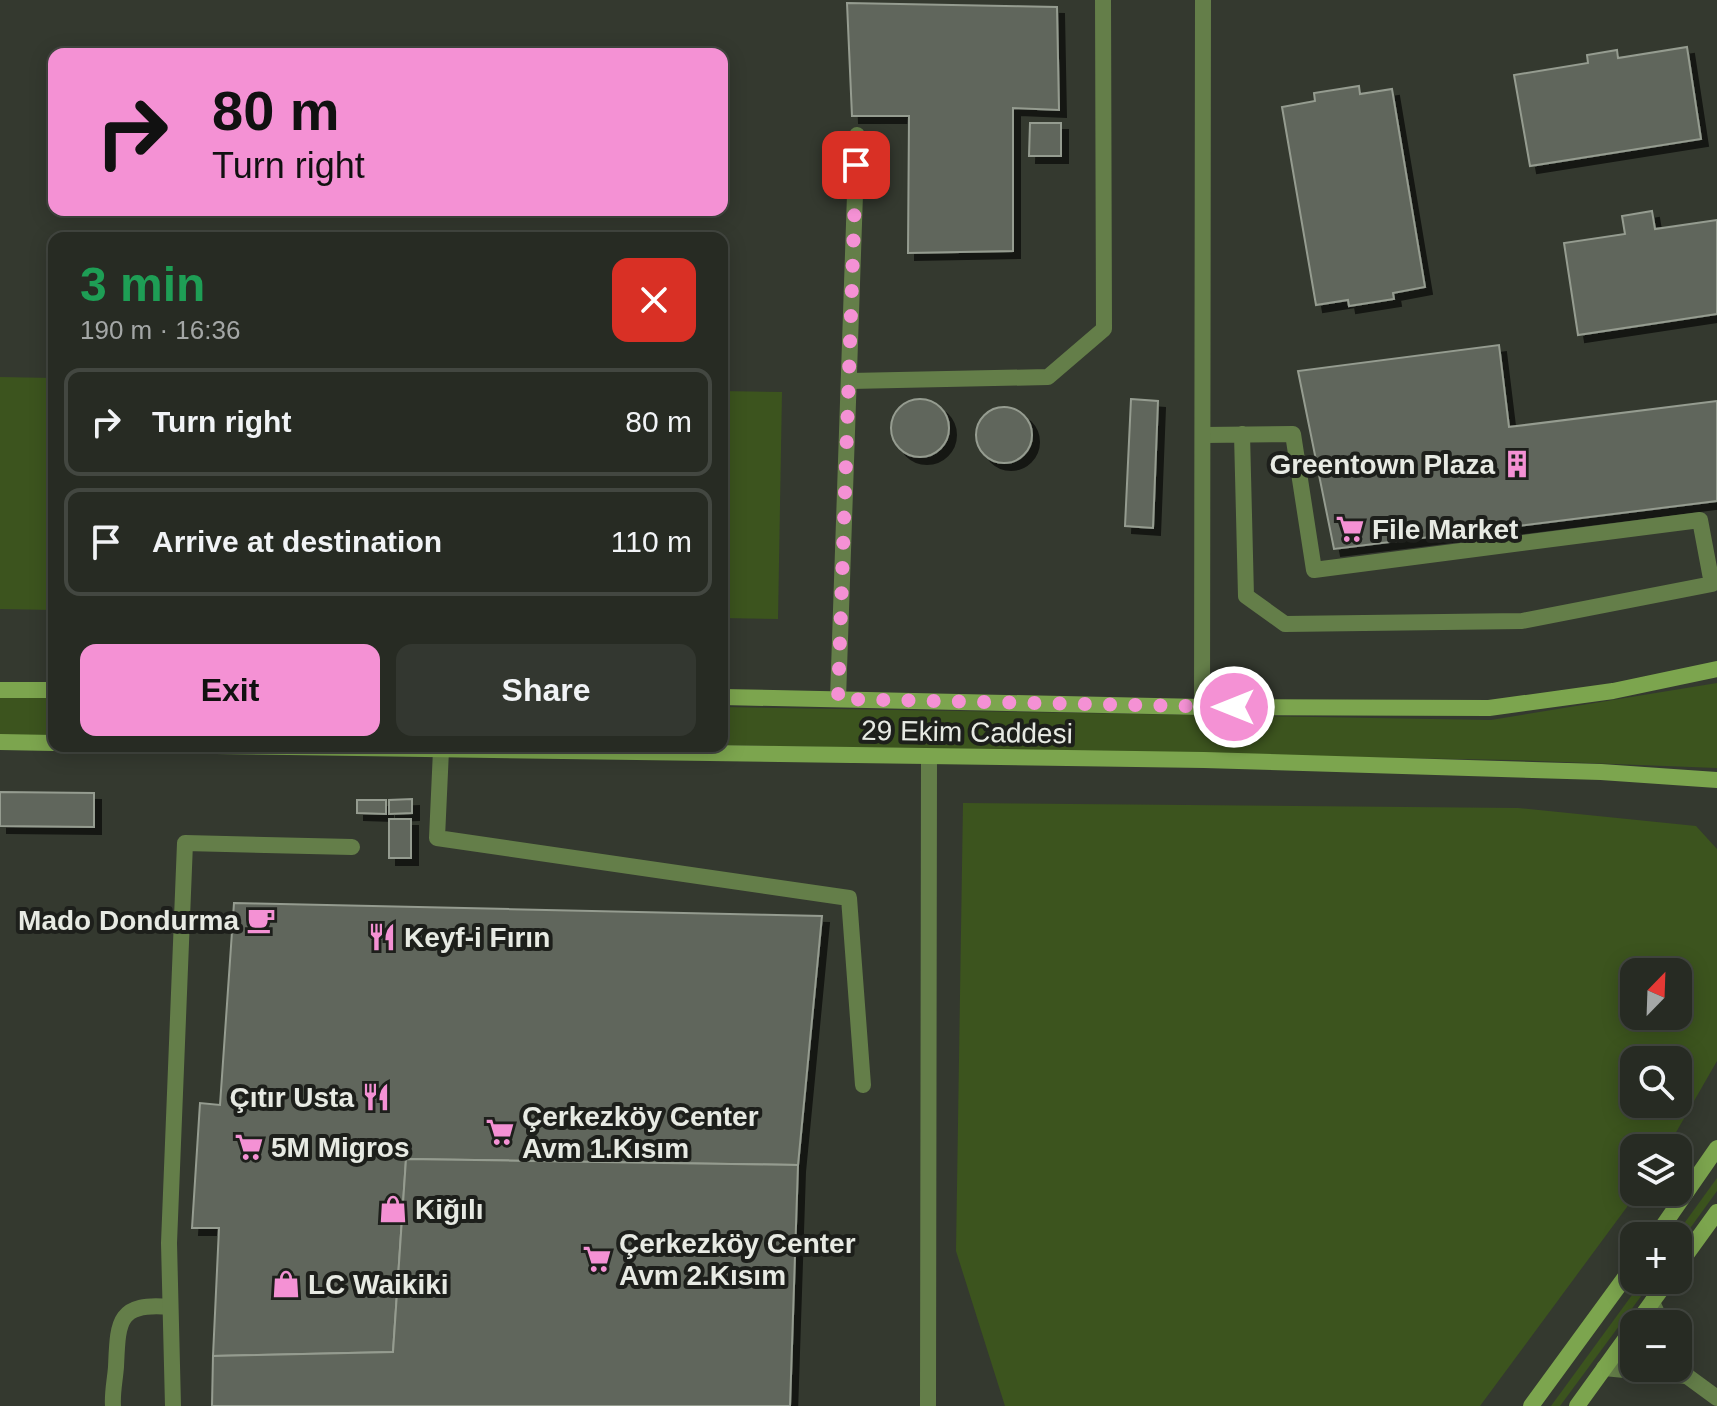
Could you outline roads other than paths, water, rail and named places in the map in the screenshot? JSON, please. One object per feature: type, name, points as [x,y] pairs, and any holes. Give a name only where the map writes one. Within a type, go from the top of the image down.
[{"type":"main road","name":"29 Ekim Caddesi","points":[[728,697],[1202,707],[1489,708],[1613,691],[1717,669]]},
{"type":"main road","points":[[0,690],[48,690]]},
{"type":"main road","points":[[0,742],[48,743]]},
{"type":"main road","name":"29 Ekim Caddesi","points":[[580,752],[1442,767],[1601,772],[1717,780]]},
{"type":"main road","points":[[1666,1222],[1717,1148]]},
{"type":"main road","points":[[1692,1247],[1717,1212]]},
{"type":"main road","points":[[1531,1406],[1620,1284]]},
{"type":"main road","points":[[1646,1310],[1658,1294]]},
{"type":"main road","points":[[1577,1406],[1620,1346]]},
{"type":"street","points":[[850,381],[1048,377],[1104,329],[1103,0]]},
{"type":"street","points":[[1202,707],[1203,0]]},
{"type":"street","points":[[838,699],[857,135]]},
{"type":"street","points":[[1204,435],[1242,434],[1293,434],[1314,570],[1700,520],[1712,584],[1522,621],[1285,624],[1246,596],[1242,434]]},
{"type":"street","points":[[441,752],[437,838],[849,898],[863,1085]]},
{"type":"street","points":[[928,1406],[929,757]]},
{"type":"street","points":[[173,1406],[169,1229],[185,843],[352,847]]},
{"type":"street","points":[[1652,1302],[1656,1310]]},
{"type":"street","points":[[113,1406],[115,1338],[120,1321],[131,1309],[148,1305],[170,1307]]},
{"type":"street","points":[[1604,1368],[1620,1370]]},
{"type":"street","points":[[1692,1380],[1717,1398]]},
{"type":"place","name":"Greentown Plaza","points":[[1517,464]]},
{"type":"place","name":"File Market","points":[[1350,529]]},
{"type":"place","name":"Mado Dondurma","points":[[261,920]]},
{"type":"place","name":"Keyf-i Fırın","points":[[382,937]]},
{"type":"place","name":"Çıtır Usta","points":[[376,1097]]},
{"type":"place","name":"Çerkezköy Center Avm 1.Kısım","points":[[500,1132]]},
{"type":"place","name":"5M Migros","points":[[249,1147]]},
{"type":"place","name":"Kiğılı","points":[[393,1209]]},
{"type":"place","name":"Çerkezköy Center Avm 2.Kısım","points":[[597,1259]]},
{"type":"place","name":"LC Waikiki","points":[[286,1284]]}]
